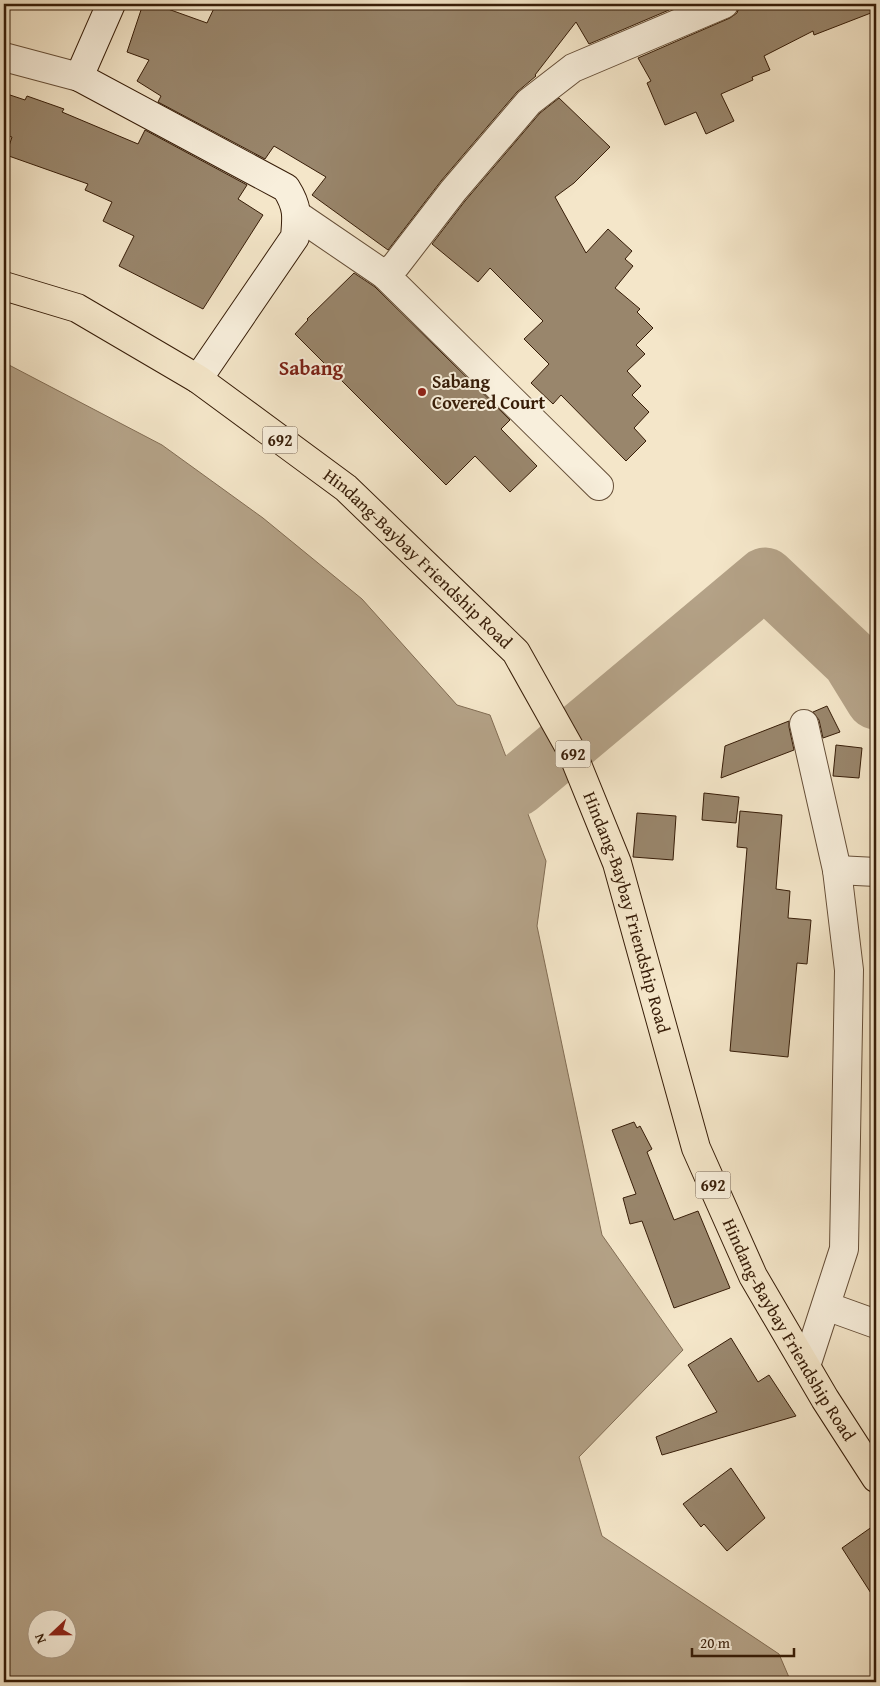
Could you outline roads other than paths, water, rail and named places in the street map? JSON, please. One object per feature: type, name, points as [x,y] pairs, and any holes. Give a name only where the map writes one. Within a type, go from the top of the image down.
[{"type":"main road","name":"Hindang-Baybay Friendship Road","points":[[4,286],[77,308],[198,379],[346,488],[516,652],[572,752],[617,864],[696,1148],[753,1276],[825,1399],[876,1478]]},
{"type":"street","points":[[79,77],[112,4]]},
{"type":"street","points":[[385,275],[396,265],[453,191],[529,102],[573,68],[724,4]]},
{"type":"street","points":[[4,57],[79,77],[286,188],[294,201],[297,215],[295,237],[198,379]]},
{"type":"street","points":[[297,215],[385,275],[599,486]]},
{"type":"street","points":[[804,724],[837,870],[849,970],[844,1249],[806,1366]]},
{"type":"street","points":[[837,870],[876,872]]},
{"type":"street","points":[[826,1306],[876,1324]]},
{"type":"waterway","points":[[517,786],[765,578],[852,660],[876,699]]},
{"type":"place","name":"Sabang Covered Court","points":[[422,392]]},
{"type":"district","name":"Sabang","points":[[311,368]]}]
